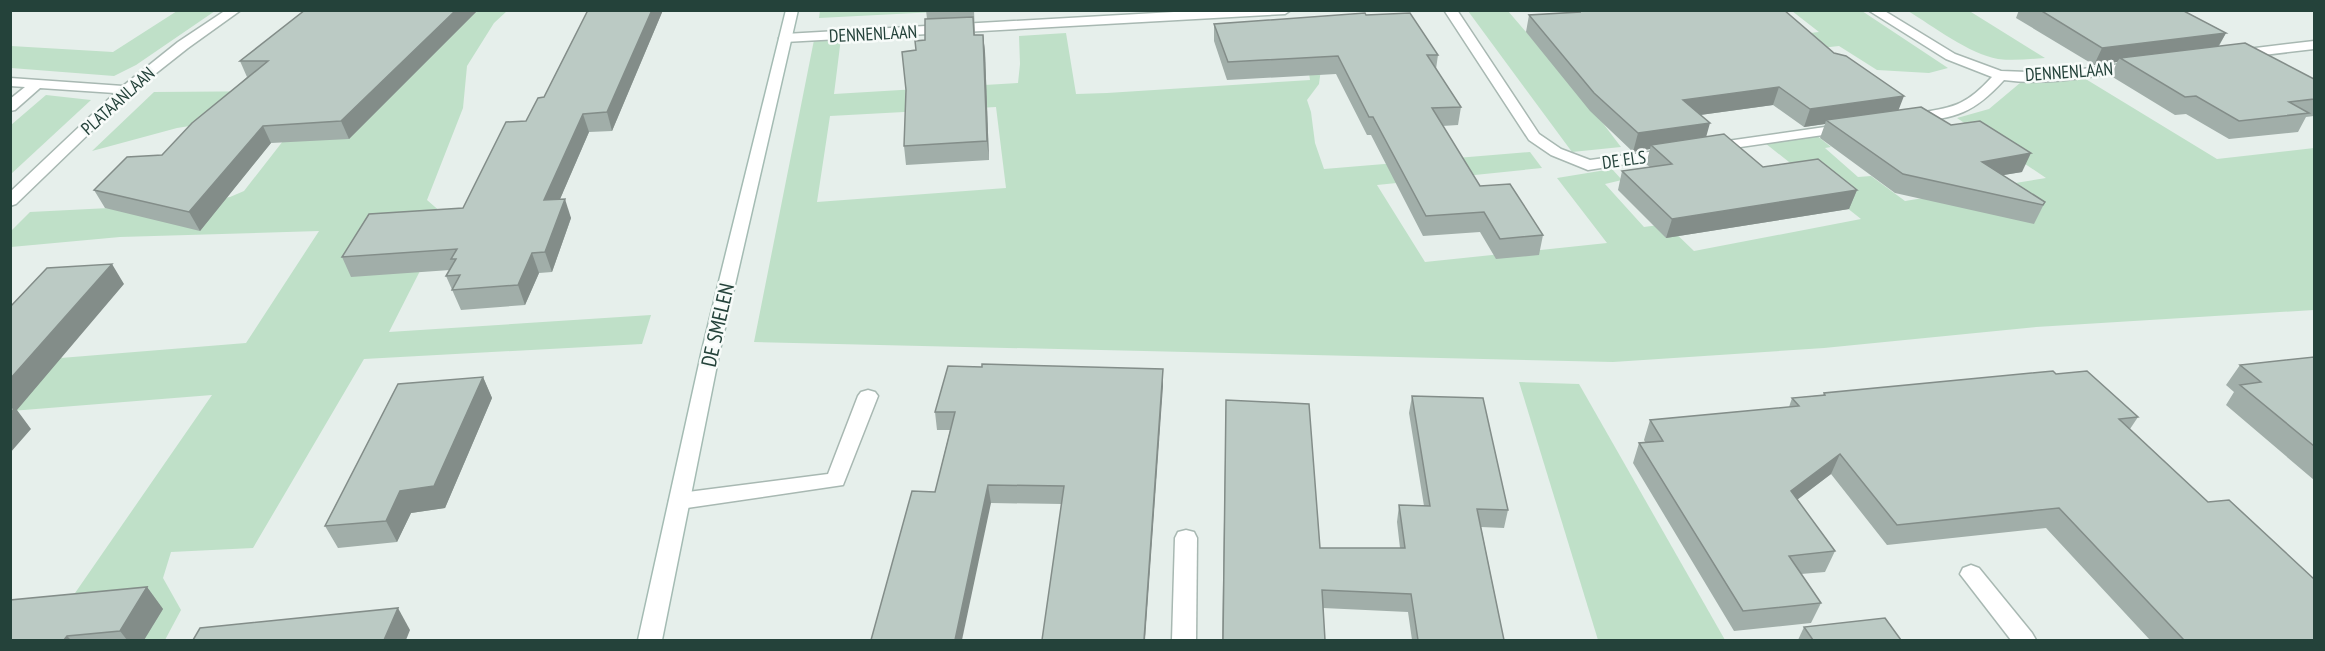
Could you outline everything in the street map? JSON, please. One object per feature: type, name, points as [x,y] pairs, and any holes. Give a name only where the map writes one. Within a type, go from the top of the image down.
[{"type":"street","name":"PLATAANLAAN","points":[[10,201],[126,90],[183,45],[235,10]]},
{"type":"street","name":"DE SMELEN","points":[[651,640],[711,350],[792,10]]},
{"type":"street","name":"DENNENLAAN","points":[[785,38],[1285,10]]},
{"type":"street","name":"DE ELS","points":[[1450,10],[1534,137],[1556,153],[1588,165],[1856,127]]},
{"type":"street","name":"DENNENLAAN","points":[[1874,10],[1959,61],[2001,75],[2038,78],[2153,64]]},
{"type":"street","points":[[2222,56],[2314,45]]},
{"type":"street","points":[[1903,120],[1950,113],[1976,100],[2001,75]]},
{"type":"street","points":[[10,82],[126,90]]},
{"type":"street","points":[[10,107],[37,84]]},
{"type":"street","points":[[680,501],[836,480],[868,396]]},
{"type":"street","points":[[1184,640],[1186,538]]},
{"type":"street","points":[[1971,574],[2024,640]]},
{"type":"green space","points":[[177,11],[215,11],[136,65],[114,76],[11,68],[11,46],[113,52]]},
{"type":"green space","points":[[468,11],[507,11],[494,23],[467,66],[463,108],[427,200],[450,220],[422,267],[389,332],[651,315],[642,344],[364,359],[253,548],[171,552],[163,578],[181,610],[165,640],[70,640],[46,635],[212,395],[11,411],[11,362],[246,343],[319,231],[120,237],[11,247],[11,231],[30,212],[188,204],[230,197],[244,191],[297,123],[221,121],[177,128],[92,151],[154,92],[393,90]]},
{"type":"green space","points":[[820,11],[955,11],[819,18]]},
{"type":"green space","points":[[1468,11],[1508,11],[1551,61],[1819,32],[1792,11],[1862,11],[1948,68],[1929,73],[1877,70],[1839,46],[1567,76],[1621,147],[1572,152]]},
{"type":"green space","points":[[1908,11],[1979,11],[1971,12],[2045,58],[1998,59],[1975,52]]},
{"type":"green space","points":[[1328,16],[1319,84],[1307,100],[1315,143],[1324,169],[1530,152],[1542,168],[1377,185],[1425,262],[1607,243],[1557,178],[1612,169],[1622,180],[1605,184],[1644,227],[1666,224],[1694,251],[1861,219],[1765,143],[1816,135],[1831,147],[1825,148],[1858,177],[1871,176],[1905,201],[2046,178],[1957,118],[1989,109],[2020,83],[2084,78],[2217,159],[2314,148],[2314,310],[2036,327],[1824,348],[1613,362],[754,342],[814,40],[841,38],[834,94],[1018,83],[1019,36],[1066,33],[1076,94],[1107,93],[1310,80],[1301,18]],"holes":[[[996,107],[1006,188],[817,202],[830,116]]]},
{"type":"green space","points":[[46,95],[91,100],[11,174],[11,125]]},
{"type":"green space","points":[[1519,382],[1579,384],[1725,640],[1598,640]]},
{"type":"building","points":[[305,10],[456,10],[341,121],[263,126],[189,212],[94,190],[127,157],[162,155],[192,123],[268,61],[240,61]]},
{"type":"building","points":[[588,10],[652,10],[607,112],[583,114],[544,200],[565,199],[545,252],[532,253],[518,285],[452,290],[460,275],[446,276],[456,259],[451,259],[457,249],[342,257],[369,214],[463,208],[506,122],[526,121],[538,98],[544,97]]},
{"type":"building","points":[[1579,10],[1784,10],[1834,53],[1846,56],[1904,96],[1810,109],[1779,87],[1683,100],[1710,123],[1638,133],[1594,93],[1529,15],[1580,12]]},
{"type":"building","points":[[2040,10],[2182,10],[2226,33],[2102,48]]},
{"type":"building","points":[[1365,13],[1366,15],[1410,13],[1438,55],[1427,55],[1461,107],[1432,108],[1480,186],[1510,184],[1543,235],[1500,239],[1484,212],[1426,216],[1373,117],[1369,117],[1338,56],[1228,62],[1214,24]]},
{"type":"building","points":[[973,17],[974,35],[983,35],[987,141],[904,146],[906,90],[902,52],[916,50],[915,41],[925,40],[925,19]]},
{"type":"building","points":[[2245,43],[2314,79],[2314,99],[2289,102],[2309,113],[2239,121],[2196,96],[2185,97],[2120,58]]},
{"type":"building","points":[[1921,107],[1951,125],[1980,121],[2031,153],[1982,162],[2045,202],[2043,205],[1903,174],[1826,120]]},
{"type":"building","points":[[1724,134],[1763,167],[1818,159],[1857,190],[1672,219],[1622,171],[1672,164],[1651,145]]},
{"type":"building","points":[[112,264],[10,379],[10,307],[47,268]]},
{"type":"building","points":[[2314,357],[2314,446],[2240,385],[2261,382],[2240,365]]},
{"type":"building","points":[[982,364],[1163,369],[1144,640],[1042,640],[1064,486],[988,485],[955,640],[871,640],[912,491],[935,492],[955,412],[935,412],[948,366],[982,367]]},
{"type":"building","points":[[2053,371],[2056,374],[2087,371],[2138,417],[2119,419],[2208,502],[2229,500],[2314,579],[2314,640],[2184,640],[2059,508],[1897,525],[1840,454],[1791,491],[1835,551],[1789,556],[1821,603],[1743,611],[1639,443],[1663,441],[1650,420],[1799,406],[1792,398],[1825,395],[1824,393]]},
{"type":"building","points":[[483,377],[434,486],[400,491],[386,521],[325,526],[398,384]]},
{"type":"building","points":[[1412,396],[1483,398],[1508,510],[1477,509],[1504,640],[1418,640],[1411,594],[1322,590],[1325,640],[1223,640],[1226,400],[1309,404],[1320,548],[1405,548],[1399,505],[1430,506]]},
{"type":"building","points":[[147,587],[120,631],[67,636],[64,640],[10,640],[10,600]]},
{"type":"building","points":[[398,608],[384,640],[193,640],[200,628]]},
{"type":"building","points":[[1885,618],[1901,640],[1813,640],[1804,627]]}]
